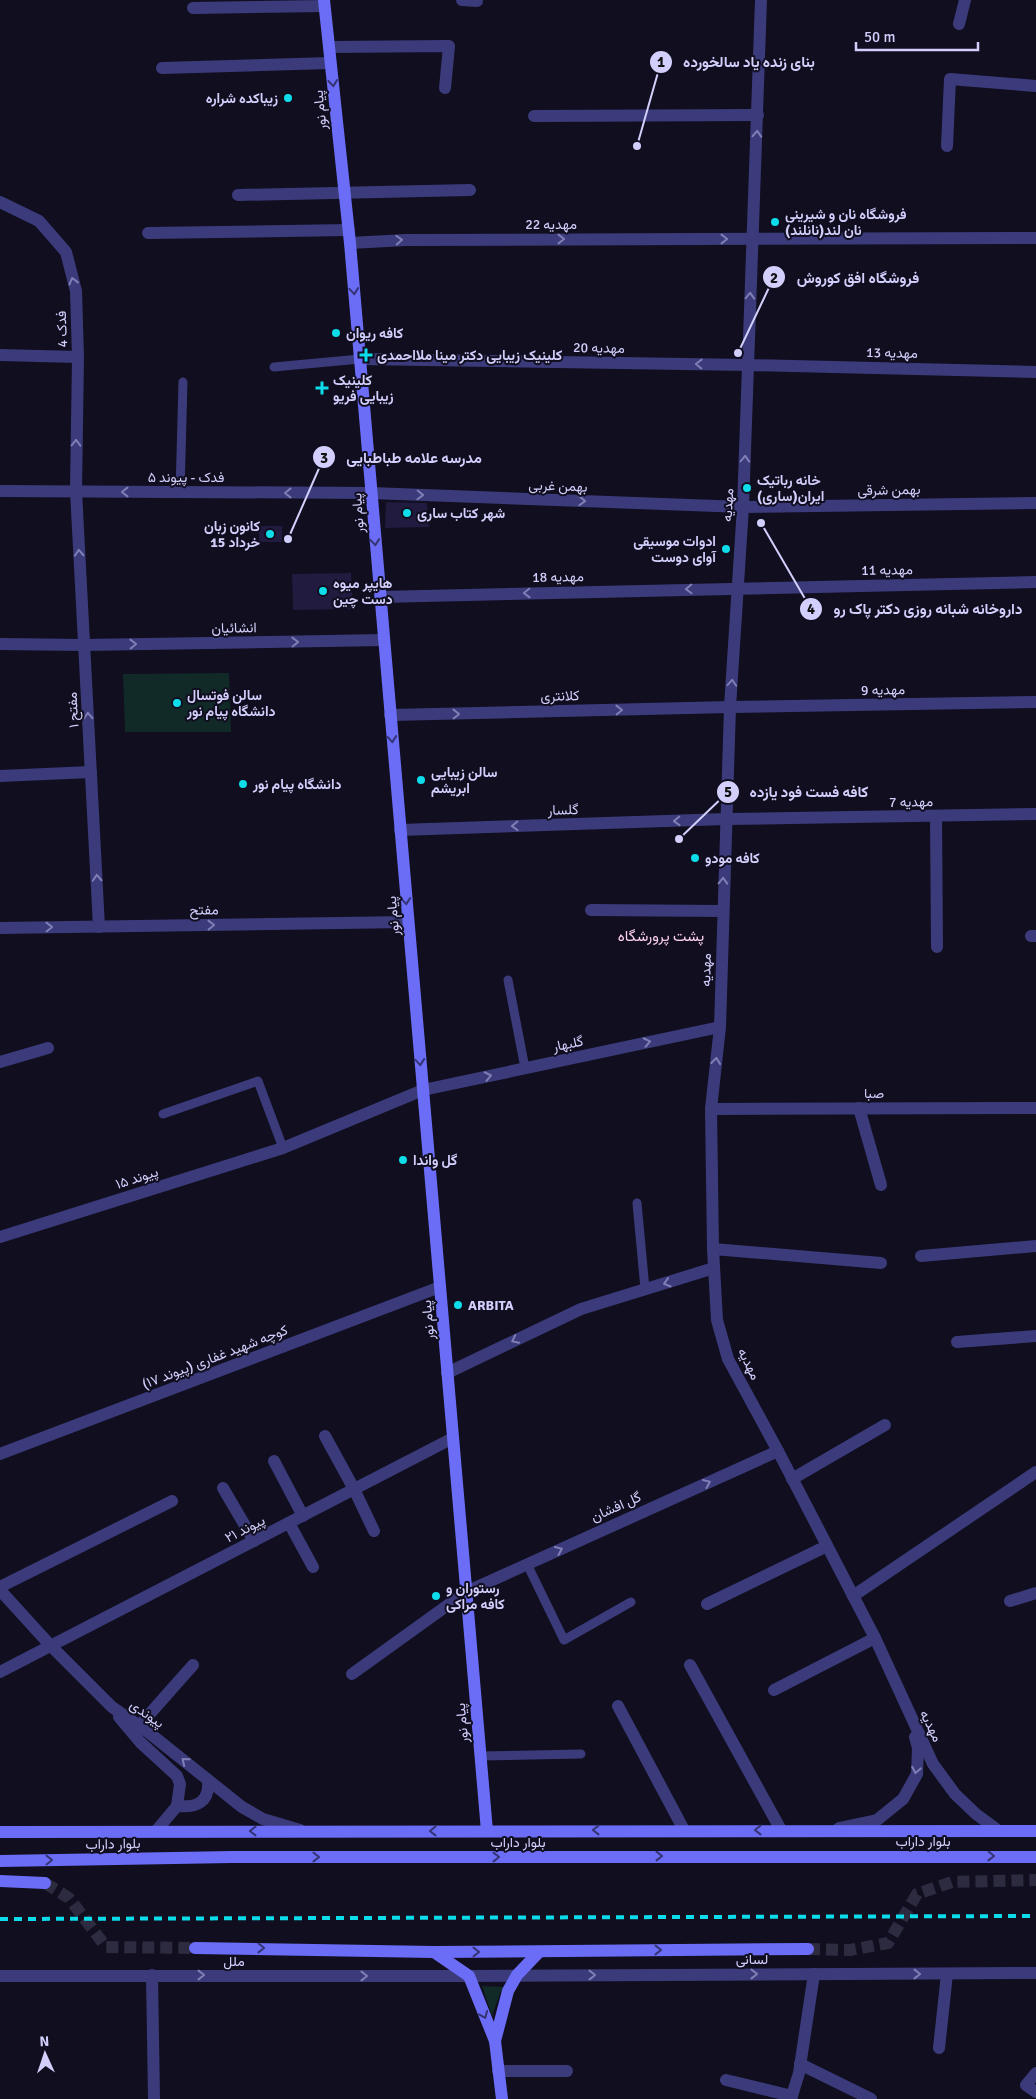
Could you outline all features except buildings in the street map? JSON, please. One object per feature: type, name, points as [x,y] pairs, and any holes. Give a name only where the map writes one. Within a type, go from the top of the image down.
[{"type":"main road","name":"پیام نور","points":[[324,3],[360,359],[486,1831]]},
{"type":"main road","name":"بلوار داراب","points":[[0,1832],[300,1830],[1036,1831]]},
{"type":"main road","name":"بلوار داراب","points":[[0,1861],[232,1857],[1036,1857]]},
{"type":"main road","points":[[0,1881],[45,1882]]},
{"type":"main road","points":[[195,1948],[434,1952],[808,1949]]},
{"type":"main road","points":[[434,1952],[469,1976],[495,2041],[502,2099]]},
{"type":"main road","points":[[495,2041],[503,2004],[517,1975],[539,1952]]},
{"type":"street","points":[[462,0],[477,1]]},
{"type":"street","name":"مهدیه","points":[[761,0],[743,507],[730,707],[722,911],[720,1027],[711,1109],[713,1249],[717,1320],[728,1359],[853,1596],[933,1764],[955,1794],[976,1814],[1000,1831]]},
{"type":"street","points":[[960,24],[965,0]]},
{"type":"street","points":[[194,8],[324,3]]},
{"type":"street","points":[[329,47],[449,46],[446,88]]},
{"type":"street","points":[[162,68],[330,63]]},
{"type":"street","points":[[947,146],[950,79],[1036,86]]},
{"type":"street","points":[[534,116],[758,115]]},
{"type":"street","points":[[238,195],[470,190]]},
{"type":"street","name":"فدک 4","points":[[0,202],[39,221],[66,252],[76,291],[78,357],[76,491]]},
{"type":"street","name":"مهدیه 22","points":[[148,233],[349,236],[406,240],[1036,238]]},
{"type":"street","points":[[0,355],[78,357]]},
{"type":"street","name":"مهدیه 20","points":[[360,359],[748,365]]},
{"type":"street","name":"مهدیه 13","points":[[748,365],[1036,372]]},
{"type":"street","name":"فدک - پیوند ۵","points":[[0,491],[371,493]]},
{"type":"street","name":"مفتح ۱","points":[[76,491],[100,927]]},
{"type":"street","name":"بهمن غربی","points":[[371,493],[743,507]]},
{"type":"street","name":"بهمن شرقی","points":[[743,507],[1036,503]]},
{"type":"street","name":"مهدیه 11","points":[[738,587],[1036,582]]},
{"type":"street","name":"مهدیه 18","points":[[380,597],[738,587]]},
{"type":"street","name":"انشائیان","points":[[0,644],[84,645],[384,640]]},
{"type":"street","name":"مهدیه 9","points":[[730,707],[1036,702]]},
{"type":"street","name":"کلانتری","points":[[390,715],[730,707]]},
{"type":"street","points":[[0,776],[91,772]]},
{"type":"street","name":"مهدیه 7","points":[[726,819],[1036,814]]},
{"type":"street","points":[[936,816],[937,947]]},
{"type":"street","name":"گلسار","points":[[400,830],[726,819]]},
{"type":"street","points":[[591,910],[722,911]]},
{"type":"street","name":"مفتح","points":[[0,928],[408,922]]},
{"type":"street","name":"گلبهار","points":[[423,1090],[720,1027]]},
{"type":"street","points":[[0,1062],[48,1048]]},
{"type":"street","name":"پیوند ۱۵","points":[[0,1237],[283,1148],[423,1090]]},
{"type":"street","points":[[859,1108],[881,1185]]},
{"type":"street","name":"صبا","points":[[711,1109],[1036,1108]]},
{"type":"street","points":[[921,1256],[1036,1246]]},
{"type":"street","points":[[713,1249],[881,1263]]},
{"type":"street","points":[[447,1373],[581,1309],[714,1268]]},
{"type":"street","name":"کوچه شهید غفاری (پیوند ۱۷)","points":[[0,1454],[440,1287]]},
{"type":"street","points":[[957,1342],[1036,1336]]},
{"type":"street","points":[[792,1479],[885,1425]]},
{"type":"street","points":[[325,1436],[374,1531]]},
{"type":"street","name":"پیوند ۲۱","points":[[0,1672],[453,1438]]},
{"type":"street","name":"گل افشان","points":[[352,1674],[466,1592],[778,1451]]},
{"type":"street","points":[[274,1461],[303,1516]]},
{"type":"street","points":[[853,1596],[1036,1472]]},
{"type":"street","points":[[223,1488],[254,1540]]},
{"type":"street","points":[[0,1588],[172,1502]]},
{"type":"street","points":[[289,1523],[313,1567]]},
{"type":"street","points":[[707,1604],[827,1546]]},
{"type":"street","name":"پیوندی","points":[[0,1588],[50,1645],[112,1707],[250,1813],[300,1830]]},
{"type":"street","points":[[1010,1601],[1036,1593]]},
{"type":"street","points":[[774,1690],[874,1638]]},
{"type":"street","points":[[139,1726],[193,1665]]},
{"type":"street","points":[[690,1665],[781,1830]]},
{"type":"street","points":[[618,1706],[684,1830]]},
{"type":"street","points":[[112,1707],[140,1742],[177,1776],[180,1784],[178,1806],[156,1831]]},
{"type":"street","points":[[829,1830],[877,1820],[903,1798],[917,1774],[918,1748],[912,1723]]},
{"type":"street","points":[[178,1806],[194,1806],[201,1803],[207,1796],[208,1780]]},
{"type":"street","name":"لسانی","points":[[469,1976],[1036,1973]]},
{"type":"street","points":[[726,2080],[792,2097],[800,2064],[814,1974]]},
{"type":"street","points":[[939,2048],[947,1974]]},
{"type":"street","points":[[152,1975],[154,2099]]},
{"type":"street","name":"ملل","points":[[0,1976],[469,1976]]},
{"type":"street","points":[[800,2064],[871,2099]]},
{"type":"street","points":[[498,2071],[567,2071]]},
{"type":"street","points":[[1036,2073],[1026,2085],[1036,2092]]},
{"type":"lane","points":[[274,367],[360,359]]},
{"type":"lane","points":[[180,492],[183,382]]},
{"type":"lane","points":[[508,980],[525,1068]]},
{"type":"lane","points":[[163,1114],[258,1081],[283,1148]]},
{"type":"lane","points":[[637,1203],[645,1289]]},
{"type":"lane","points":[[527,1564],[564,1640],[631,1602]]},
{"type":"lane","points":[[480,1756],[581,1754]]},
{"type":"green space","name":"سالن فوتسال دانشگاه پیام نور","points":[[229,673],[231,732],[125,732],[123,674]]},
{"type":"green space","points":[[482,1986],[505,1987],[500,1993],[492,2016]]},
{"type":"tunnel","points":[[808,1949],[850,1950],[888,1943],[917,1894],[952,1882],[1036,1880]]},
{"type":"tunnel","points":[[45,1883],[69,1898],[106,1947],[195,1948]]},
{"type":"railway","points":[[0,1919],[1036,1916]]},
{"type":"place","name":"زیباکده شراره","points":[[288,98]]},
{"type":"place","name":"بنای زنده یاد سالخورده","points":[[637,146]]},
{"type":"place","name":"فروشگاه نان و شیرینی نان لند(نانلند)","points":[[775,222]]},
{"type":"place","name":"کافه ریوان","points":[[336,333]]},
{"type":"place","name":"فروشگاه افق کوروش","points":[[738,353]]},
{"type":"place","name":"کلینیک زیبایی دکتر مینا ملااحمدی","points":[[366,355]]},
{"type":"place","name":"کلینیک زیبایی فریو","points":[[322,388]]},
{"type":"place","name":"خانه رباتیک ایران(ساری)","points":[[747,488]]},
{"type":"place","name":"شهر کتاب ساری","points":[[407,513]]},
{"type":"place","name":"داروخانه شبانه روزی دکتر پاک رو","points":[[761,523]]},
{"type":"place","name":"کانون زبان 15 خرداد","points":[[270,534]]},
{"type":"place","name":"مدرسه علامه طباطبایی","points":[[288,539]]},
{"type":"place","name":"ادوات موسیقی آوای دوست","points":[[726,549]]},
{"type":"place","name":"هایپر میوه دست چین","points":[[323,591]]},
{"type":"place","name":"سالن فوتسال دانشگاه پیام نور","points":[[177,703]]},
{"type":"place","name":"سالن زیبایی ابریشم","points":[[421,780]]},
{"type":"place","name":"دانشگاه پیام نور","points":[[243,784]]},
{"type":"place","name":"کافه فست فود یازده","points":[[679,839]]},
{"type":"place","name":"کافه مودو","points":[[695,858]]},
{"type":"place","name":"گل واندا","points":[[403,1160]]},
{"type":"place","name":"ARBITA","points":[[458,1305]]},
{"type":"place","name":"رستوران و کافه مراکی","points":[[436,1596]]},
{"type":"district","name":"پشت پرورشگاه","points":[[661,936]]}]
